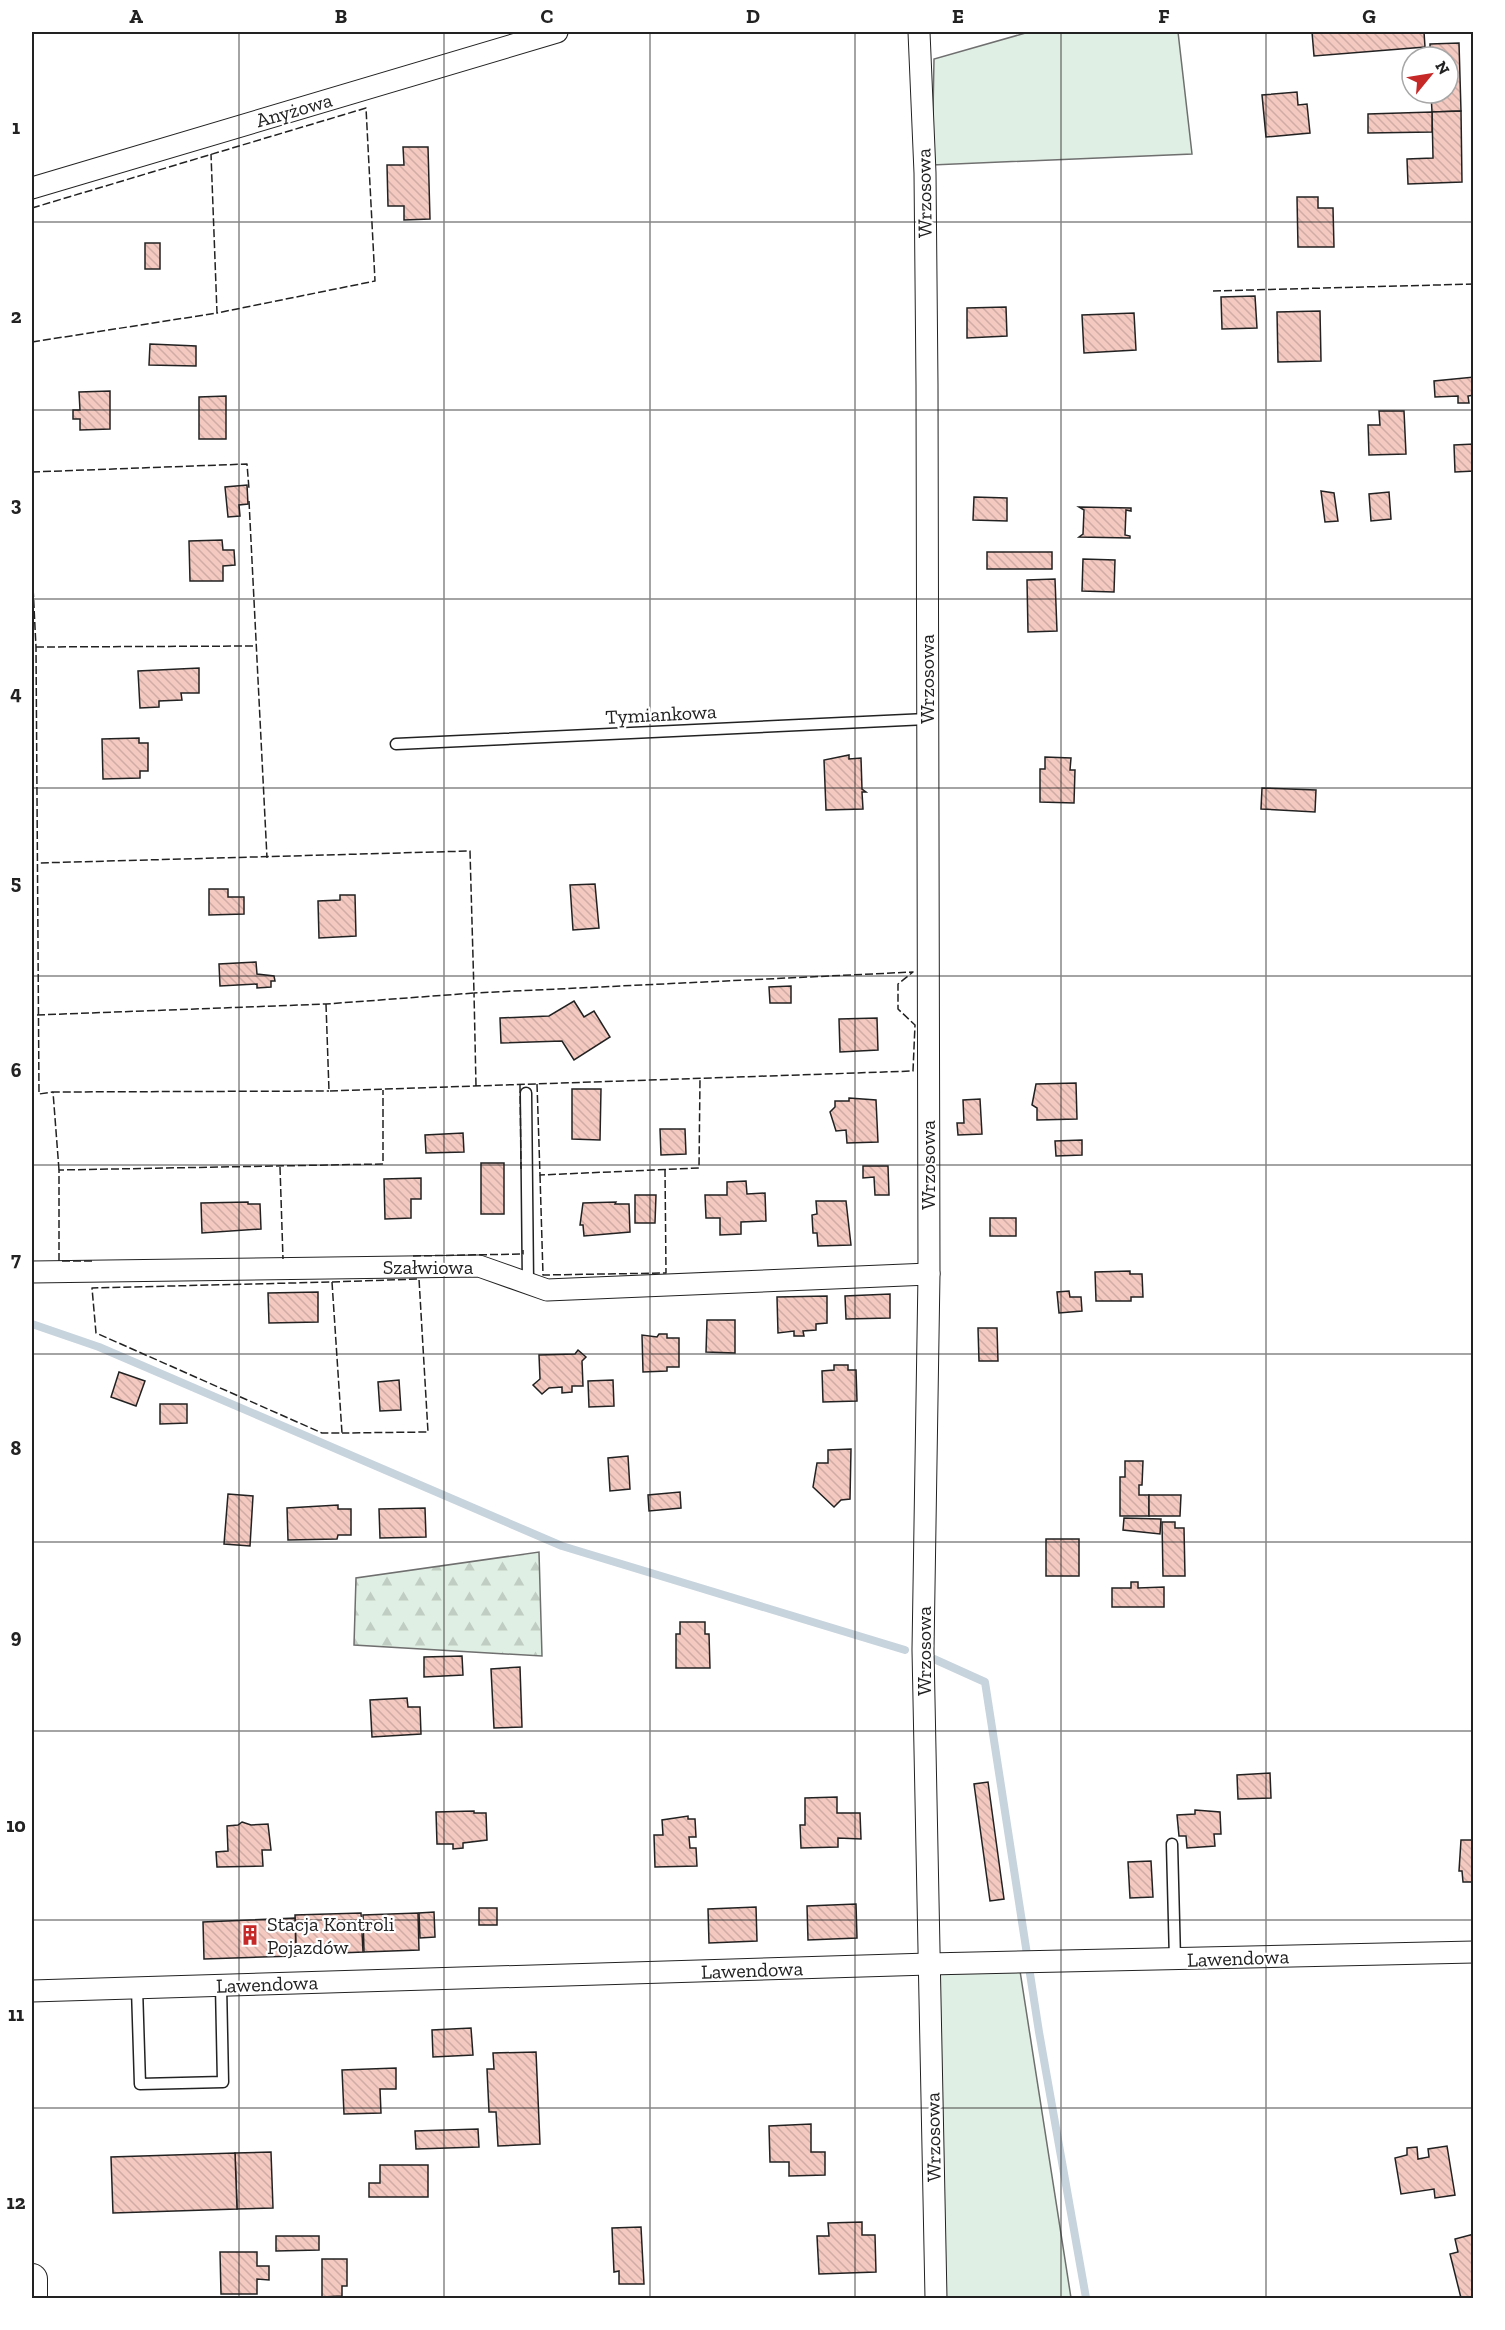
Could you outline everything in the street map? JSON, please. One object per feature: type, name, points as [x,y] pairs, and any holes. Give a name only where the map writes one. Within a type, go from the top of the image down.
[{"type":"main road","points":[[32,2280],[32,2298]]},
{"type":"street","name":"Anyżowa","points":[[32,188],[557,32]]},
{"type":"street","name":"Wrzosowa","points":[[920,32],[925,173],[929,1274],[923,1650],[936,2298]]},
{"type":"street","name":"Szałwiowa","points":[[32,1272],[479,1266],[547,1290],[929,1274]]},
{"type":"street","name":"Lawendowa","points":[[32,1991],[1473,1952]]},
{"type":"lane","name":"Tymiankowa","points":[[396,744],[927,719]]},
{"type":"lane","points":[[526,1093],[528,1283]]},
{"type":"lane","points":[[1172,1844],[1175,1960]]},
{"type":"lane","points":[[137,1988],[140,2084],[223,2082],[221,1985]]},
{"type":"green space","points":[[1029,32],[1178,32],[1192,154],[932,165],[934,59]]},
{"type":"green space","points":[[539,1552],[542,1656],[354,1645],[356,1578]]},
{"type":"green space","points":[[934,1971],[1020,1971],[1071,2298],[942,2298]]},
{"type":"building","points":[[1312,32],[1424,32],[1425,45],[1400,45],[1400,49],[1314,56]]},
{"type":"building","points":[[1459,43],[1459,45],[1430,45]]},
{"type":"building","points":[[1460,77],[1461,111],[1432,112],[1432,105],[1460,105]]},
{"type":"building","points":[[1297,92],[1298,105],[1307,104],[1310,133],[1266,137],[1262,95]]},
{"type":"building","points":[[1461,111],[1462,182],[1408,184],[1407,159],[1433,158],[1432,112]]},
{"type":"building","points":[[1432,112],[1432,132],[1368,133],[1368,114]]},
{"type":"building","points":[[403,147],[428,147],[430,219],[404,220],[404,206],[388,206],[387,165],[404,165]]},
{"type":"building","points":[[1297,197],[1318,197],[1318,208],[1333,208],[1334,247],[1298,247]]},
{"type":"building","points":[[145,243],[160,243],[160,269],[145,269]]},
{"type":"building","points":[[1255,296],[1257,328],[1222,329],[1221,297]]},
{"type":"building","points":[[1006,307],[1007,336],[967,338],[967,308]]},
{"type":"building","points":[[1320,311],[1321,361],[1278,362],[1277,312]]},
{"type":"building","points":[[1134,313],[1136,350],[1084,353],[1082,315]]},
{"type":"building","points":[[150,344],[196,346],[196,366],[149,365]]},
{"type":"building","points":[[1474,377],[1474,395],[1468,396],[1469,403],[1458,403],[1458,396],[1435,397],[1434,381]]},
{"type":"building","points":[[110,391],[110,429],[80,430],[80,419],[73,419],[73,410],[80,410],[79,392]]},
{"type":"building","points":[[226,396],[226,439],[199,439],[199,397]]},
{"type":"building","points":[[1379,411],[1404,411],[1406,454],[1369,455],[1368,425],[1380,425]]},
{"type":"building","points":[[1474,444],[1474,471],[1455,472],[1454,445]]},
{"type":"building","points":[[247,485],[248,504],[239,505],[240,516],[228,517],[225,487]]},
{"type":"building","points":[[1321,491],[1334,493],[1338,521],[1325,522]]},
{"type":"building","points":[[1389,492],[1391,519],[1371,521],[1369,494]]},
{"type":"building","points":[[974,497],[1007,498],[1007,521],[973,520]]},
{"type":"building","points":[[1079,507],[1131,508],[1131,511],[1126,510],[1125,535],[1130,538],[1079,537],[1083,534],[1084,510]]},
{"type":"building","points":[[222,540],[223,550],[234,550],[235,565],[223,566],[223,581],[190,581],[189,541]]},
{"type":"building","points":[[987,552],[1052,552],[1052,569],[987,569]]},
{"type":"building","points":[[1083,559],[1115,560],[1114,592],[1082,591]]},
{"type":"building","points":[[1055,579],[1057,631],[1028,632],[1027,580]]},
{"type":"building","points":[[199,668],[199,693],[181,693],[182,700],[159,701],[159,707],[140,708],[138,671]]},
{"type":"building","points":[[139,738],[139,743],[148,743],[148,771],[140,771],[140,778],[103,779],[102,739]]},
{"type":"building","points":[[849,755],[849,759],[861,758],[862,789],[866,792],[862,792],[863,809],[826,810],[824,760]]},
{"type":"building","points":[[1045,757],[1071,758],[1070,770],[1075,770],[1074,803],[1040,802],[1040,769],[1045,769]]},
{"type":"building","points":[[1262,788],[1316,790],[1315,812],[1261,809]]},
{"type":"building","points":[[595,884],[599,928],[573,930],[570,885]]},
{"type":"building","points":[[209,889],[228,889],[228,897],[244,897],[244,914],[209,915]]},
{"type":"building","points":[[340,895],[355,895],[356,936],[319,938],[318,901],[340,900]]},
{"type":"building","points":[[256,962],[257,974],[274,976],[275,981],[271,981],[271,987],[257,988],[257,984],[220,986],[219,964]]},
{"type":"building","points":[[791,986],[791,1003],[770,1003],[769,987]]},
{"type":"building","points":[[574,1001],[584,1017],[594,1011],[610,1037],[574,1060],[562,1041],[501,1043],[500,1018],[549,1016]]},
{"type":"building","points":[[877,1018],[878,1050],[840,1052],[839,1019]]},
{"type":"building","points":[[1076,1083],[1077,1119],[1037,1120],[1037,1108],[1032,1105],[1036,1084]]},
{"type":"building","points":[[572,1089],[601,1089],[600,1140],[572,1139]]},
{"type":"building","points":[[849,1098],[876,1100],[878,1142],[847,1143],[846,1130],[836,1131],[830,1112],[835,1107],[835,1101],[849,1101]]},
{"type":"building","points":[[980,1099],[982,1134],[958,1135],[957,1123],[964,1123],[963,1100]]},
{"type":"building","points":[[660,1129],[685,1129],[686,1154],[661,1155]]},
{"type":"building","points":[[463,1133],[464,1152],[426,1153],[425,1135]]},
{"type":"building","points":[[1082,1140],[1082,1155],[1056,1156],[1055,1141]]},
{"type":"building","points":[[481,1163],[504,1163],[504,1214],[481,1214]]},
{"type":"building","points":[[863,1166],[888,1166],[889,1195],[875,1195],[874,1177],[863,1178]]},
{"type":"building","points":[[421,1178],[421,1199],[411,1199],[411,1218],[385,1219],[384,1179]]},
{"type":"building","points":[[746,1181],[747,1194],[765,1193],[766,1221],[741,1222],[741,1234],[720,1235],[720,1218],[706,1218],[705,1195],[727,1195],[727,1182]]},
{"type":"building","points":[[635,1195],[656,1195],[655,1223],[635,1223]]},
{"type":"building","points":[[816,1201],[846,1201],[851,1245],[818,1246],[817,1233],[813,1233],[812,1215],[817,1214]]},
{"type":"building","points":[[248,1202],[248,1204],[260,1204],[261,1229],[202,1233],[201,1203]]},
{"type":"building","points":[[616,1202],[615,1204],[629,1204],[630,1232],[584,1236],[583,1225],[580,1225],[583,1203]]},
{"type":"building","points":[[990,1218],[1016,1218],[1016,1236],[990,1236]]},
{"type":"building","points":[[1130,1271],[1130,1274],[1142,1274],[1143,1297],[1131,1297],[1131,1301],[1096,1301],[1095,1272]]},
{"type":"building","points":[[1069,1291],[1070,1297],[1081,1297],[1082,1311],[1059,1313],[1057,1292]]},
{"type":"building","points":[[318,1292],[318,1322],[269,1323],[268,1293]]},
{"type":"building","points":[[890,1294],[890,1318],[846,1319],[845,1296]]},
{"type":"building","points":[[827,1296],[827,1323],[816,1324],[816,1330],[803,1331],[804,1336],[794,1336],[794,1331],[778,1333],[777,1297]]},
{"type":"building","points":[[707,1320],[735,1320],[735,1353],[706,1352]]},
{"type":"building","points":[[978,1328],[997,1328],[998,1361],[979,1361]]},
{"type":"building","points":[[659,1334],[667,1334],[667,1338],[679,1338],[679,1367],[667,1367],[667,1371],[643,1372],[642,1335],[657,1337]]},
{"type":"building","points":[[578,1350],[586,1357],[582,1361],[583,1386],[572,1386],[572,1392],[562,1393],[562,1387],[549,1388],[542,1394],[533,1385],[540,1379],[539,1355],[575,1354]]},
{"type":"building","points":[[834,1365],[848,1365],[848,1370],[856,1370],[857,1401],[823,1402],[822,1371],[834,1370]]},
{"type":"building","points":[[119,1372],[145,1381],[136,1406],[111,1397]]},
{"type":"building","points":[[399,1380],[401,1410],[380,1411],[378,1382]]},
{"type":"building","points":[[613,1380],[614,1406],[589,1407],[588,1381]]},
{"type":"building","points":[[160,1404],[187,1404],[187,1423],[160,1424]]},
{"type":"building","points":[[851,1449],[850,1499],[841,1500],[834,1507],[813,1487],[817,1463],[828,1463],[828,1450]]},
{"type":"building","points":[[628,1456],[630,1489],[610,1491],[608,1458]]},
{"type":"building","points":[[1125,1461],[1143,1461],[1142,1485],[1139,1485],[1139,1495],[1149,1495],[1149,1516],[1120,1516],[1120,1477],[1125,1477]]},
{"type":"building","points":[[680,1492],[681,1508],[649,1511],[648,1495]]},
{"type":"building","points":[[228,1494],[253,1496],[250,1546],[224,1544]]},
{"type":"building","points":[[1149,1495],[1181,1495],[1180,1516],[1149,1516]]},
{"type":"building","points":[[338,1505],[338,1509],[351,1509],[351,1535],[338,1535],[337,1539],[288,1540],[287,1508]]},
{"type":"building","points":[[425,1508],[426,1537],[380,1538],[379,1509]]},
{"type":"building","points":[[1124,1518],[1161,1519],[1160,1534],[1123,1530]]},
{"type":"building","points":[[1162,1522],[1175,1522],[1175,1528],[1184,1528],[1185,1576],[1163,1576]]},
{"type":"building","points":[[1046,1539],[1079,1539],[1079,1576],[1046,1576]]},
{"type":"building","points":[[1131,1582],[1138,1582],[1138,1588],[1164,1587],[1164,1607],[1112,1607],[1112,1588],[1131,1588]]},
{"type":"building","points":[[680,1622],[705,1622],[705,1634],[709,1634],[710,1668],[676,1668],[676,1634],[680,1634]]},
{"type":"building","points":[[462,1656],[463,1675],[424,1677],[424,1657]]},
{"type":"building","points":[[520,1667],[522,1727],[494,1728],[491,1669]]},
{"type":"building","points":[[407,1698],[408,1707],[420,1707],[421,1734],[372,1737],[370,1700]]},
{"type":"building","points":[[1270,1773],[1271,1798],[1238,1799],[1237,1775]]},
{"type":"building","points":[[988,1782],[1004,1899],[990,1901],[974,1784]]},
{"type":"building","points":[[837,1797],[837,1813],[860,1813],[861,1839],[838,1838],[838,1847],[801,1848],[800,1825],[805,1825],[805,1798]]},
{"type":"building","points":[[1195,1810],[1220,1812],[1221,1834],[1214,1834],[1215,1846],[1187,1848],[1186,1836],[1179,1836],[1177,1815],[1195,1814]]},
{"type":"building","points":[[474,1811],[474,1813],[486,1813],[487,1840],[463,1843],[463,1848],[453,1849],[453,1844],[437,1844],[436,1812]]},
{"type":"building","points":[[688,1816],[688,1819],[695,1819],[696,1837],[689,1837],[690,1848],[696,1848],[697,1866],[655,1867],[654,1835],[663,1835],[662,1820]]},
{"type":"building","points":[[242,1822],[251,1825],[268,1824],[271,1850],[262,1850],[263,1866],[217,1867],[216,1852],[228,1851],[227,1826],[238,1825]]},
{"type":"building","points":[[1461,1840],[1474,1840],[1474,1882],[1463,1882],[1462,1871],[1459,1871]]},
{"type":"building","points":[[1151,1861],[1153,1897],[1130,1898],[1128,1862]]},
{"type":"building","points":[[856,1904],[857,1938],[808,1940],[807,1906]]},
{"type":"building","points":[[756,1907],[757,1941],[709,1943],[708,1909]]},
{"type":"building","points":[[479,1908],[497,1908],[497,1925],[479,1925]]},
{"type":"building","points":[[434,1912],[435,1937],[420,1938],[419,1913]]},
{"type":"building","points":[[361,1913],[363,1952],[340,1953],[340,1947],[296,1948],[295,1915]]},
{"type":"building","points":[[418,1913],[419,1950],[364,1952],[363,1915]]},
{"type":"building","name":"Stacja Kontroli Pojazdów","points":[[295,1918],[296,1956],[204,1959],[203,1922]]},
{"type":"building","points":[[471,2028],[473,2055],[433,2057],[432,2030]]},
{"type":"building","points":[[536,2052],[540,2144],[498,2146],[496,2112],[489,2112],[487,2069],[494,2069],[493,2053]]},
{"type":"building","points":[[396,2068],[396,2089],[380,2089],[381,2113],[344,2114],[342,2070]]},
{"type":"building","points":[[811,2124],[811,2152],[825,2152],[825,2175],[789,2176],[789,2162],[770,2162],[769,2126]]},
{"type":"building","points":[[478,2129],[479,2147],[416,2149],[415,2131]]},
{"type":"building","points":[[1447,2146],[1455,2195],[1435,2198],[1434,2189],[1401,2194],[1395,2158],[1407,2155],[1407,2148],[1417,2147],[1418,2159],[1429,2157],[1428,2149]]},
{"type":"building","points":[[271,2152],[273,2208],[237,2209],[235,2153]]},
{"type":"building","points":[[235,2153],[237,2209],[113,2213],[111,2157]]},
{"type":"building","points":[[380,2165],[428,2165],[428,2197],[369,2197],[369,2183],[380,2183]]},
{"type":"building","points":[[862,2222],[862,2235],[875,2235],[876,2272],[819,2274],[817,2236],[829,2236],[828,2223]]},
{"type":"building","points":[[641,2227],[644,2284],[619,2284],[619,2271],[614,2272],[612,2228]]},
{"type":"building","points":[[1474,2234],[1474,2298],[1461,2298],[1450,2254],[1458,2252],[1455,2239]]},
{"type":"building","points":[[276,2236],[319,2236],[319,2250],[276,2251]]},
{"type":"building","points":[[220,2252],[257,2252],[257,2266],[269,2266],[269,2280],[257,2279],[257,2294],[221,2294]]},
{"type":"building","points":[[322,2259],[347,2259],[347,2286],[342,2286],[342,2296],[322,2297]]},
{"type":"waterway","points":[[32,1324],[99,1347],[562,1546],[905,1650]]},
{"type":"waterway","points":[[934,1659],[985,1682],[1039,2032],[1086,2298]]},
{"type":"fence","points":[[32,208],[366,108],[375,281],[217,313],[211,154]]},
{"type":"fence","points":[[1213,291],[1474,284]]},
{"type":"fence","points":[[32,342],[217,313]]},
{"type":"fence","points":[[32,472],[247,464],[249,489]]},
{"type":"fence","points":[[249,501],[267,858]]},
{"type":"fence","points":[[32,567],[36,647],[39,1094],[53,1092]]},
{"type":"fence","points":[[36,647],[257,646]]},
{"type":"fence","points":[[37,1015],[326,1004],[474,993],[470,851],[38,863]]},
{"type":"fence","points":[[326,1004],[329,1091],[913,1071],[915,1025],[898,1009],[898,984],[913,972],[474,993],[476,1086]]},
{"type":"fence","points":[[537,1084],[540,1175],[699,1168],[700,1079]]},
{"type":"fence","points":[[520,1085],[521,1169]]},
{"type":"fence","points":[[92,1261],[59,1261],[59,1170],[383,1164],[383,1090]]},
{"type":"fence","points":[[59,1170],[53,1092],[329,1091]]},
{"type":"fence","points":[[280,1167],[283,1259]]},
{"type":"fence","points":[[540,1175],[543,1275],[666,1273],[665,1169]]},
{"type":"fence","points":[[413,1256],[523,1254],[523,1250]]},
{"type":"fence","points":[[332,1282],[419,1279],[428,1432],[342,1433]]},
{"type":"fence","points":[[332,1282],[342,1433],[322,1433],[96,1333],[92,1288],[332,1282]]},
{"type":"place","name":"Stacja Kontroli Pojazdów","points":[[250,1935]]}]
